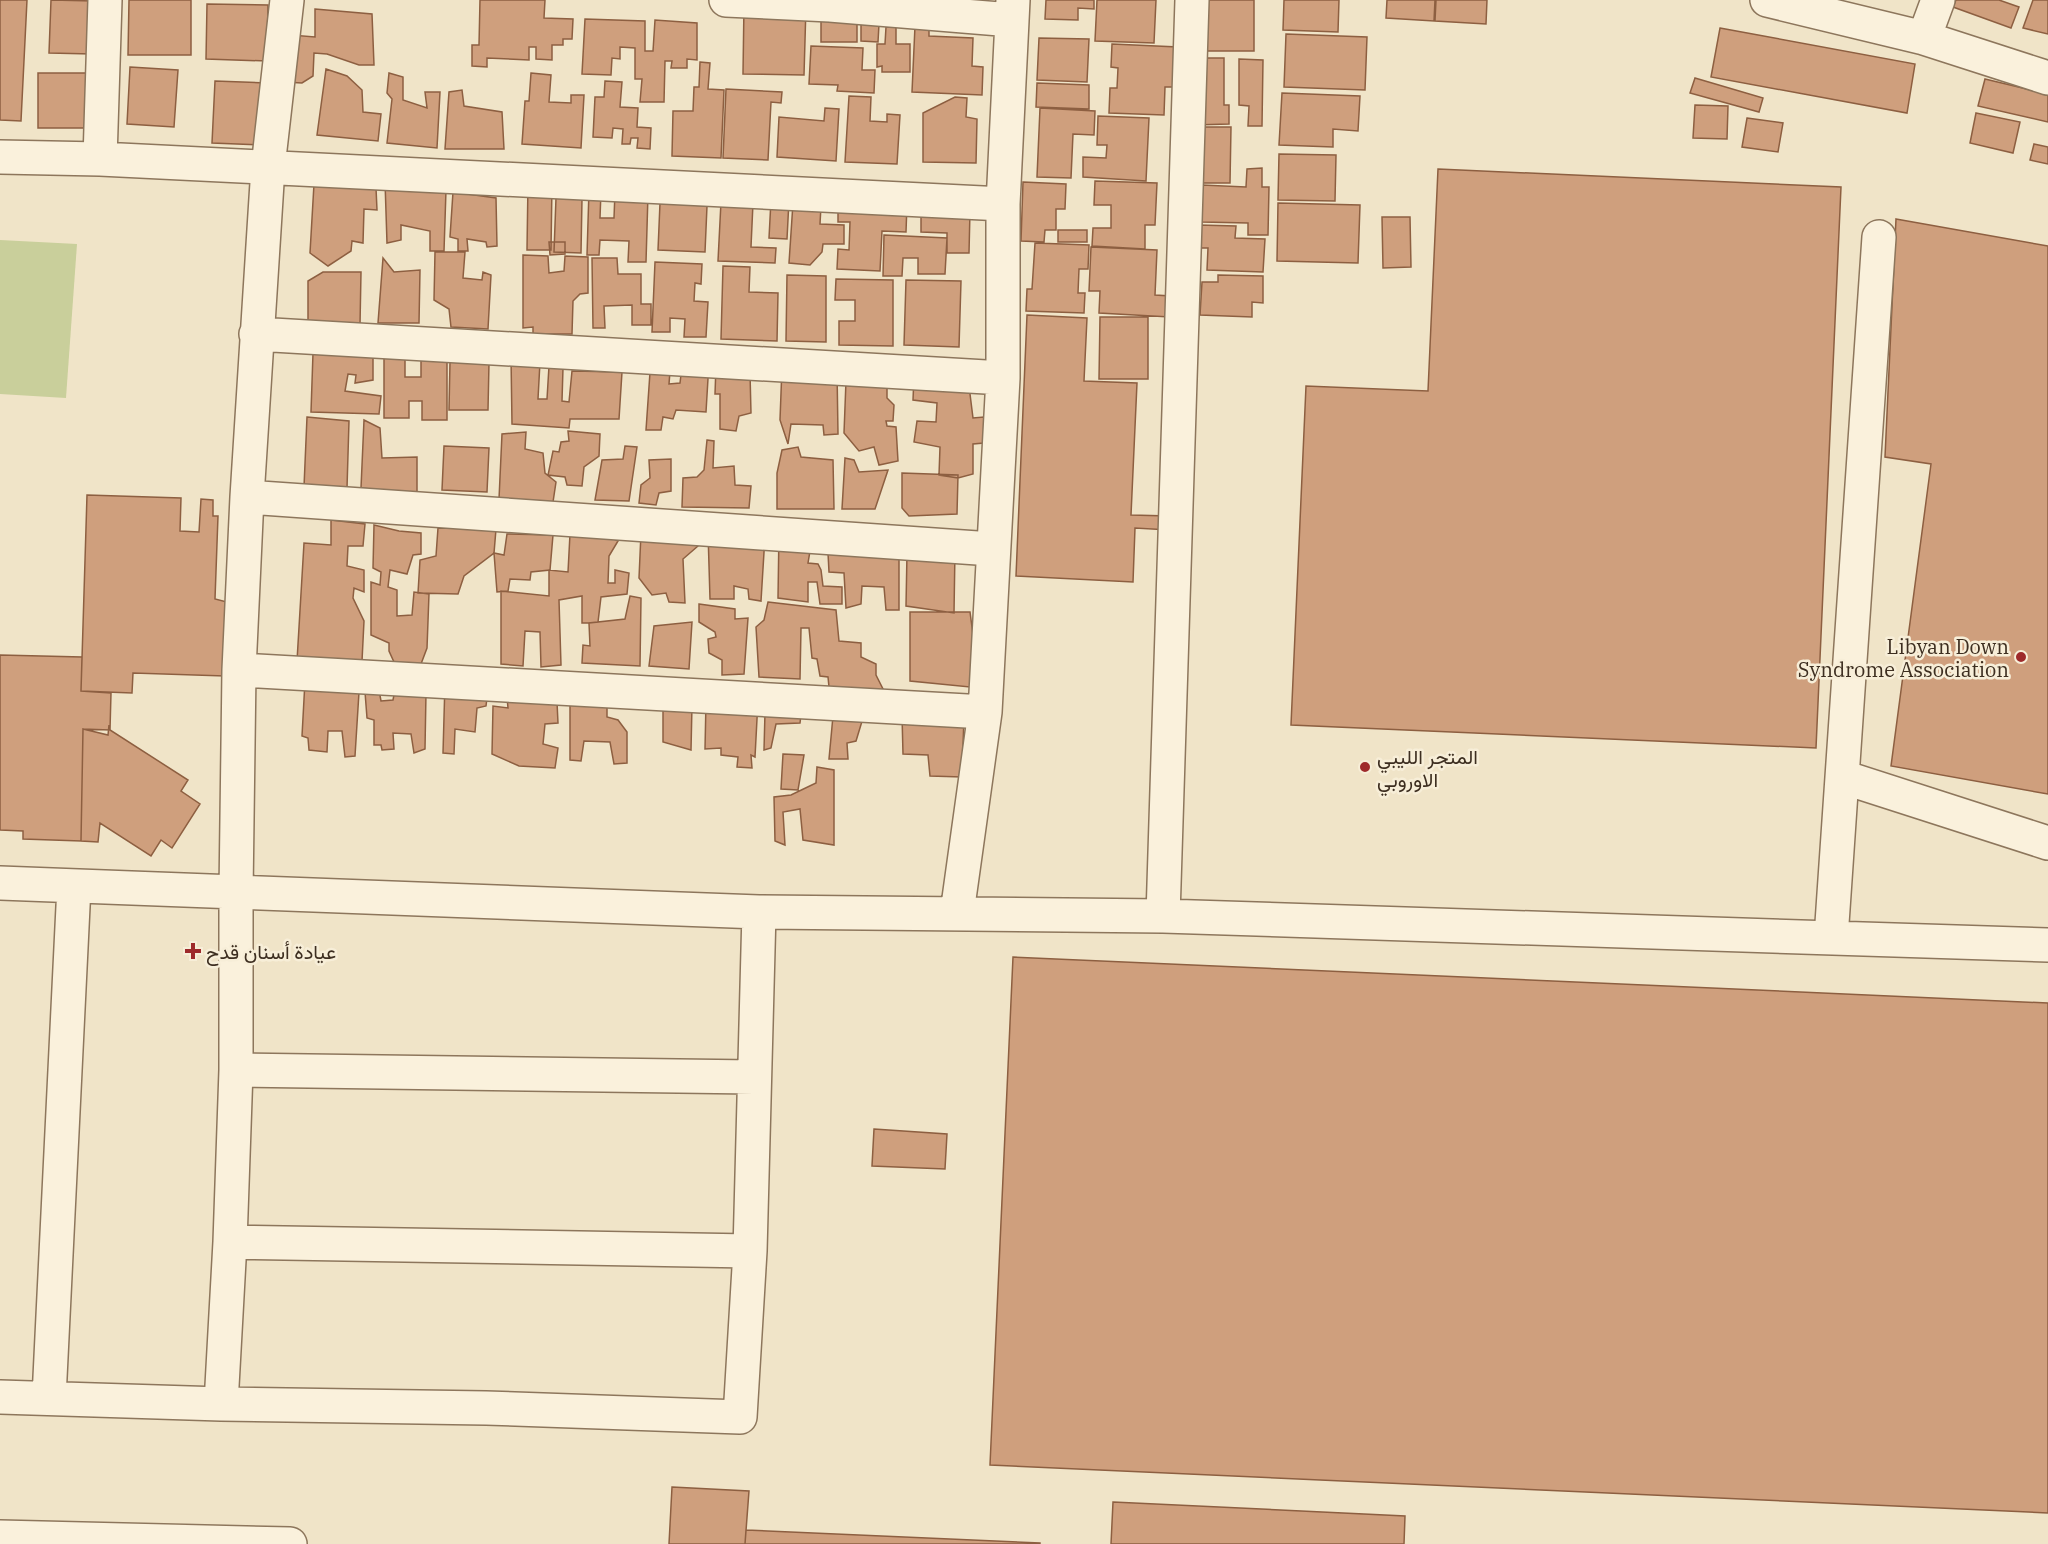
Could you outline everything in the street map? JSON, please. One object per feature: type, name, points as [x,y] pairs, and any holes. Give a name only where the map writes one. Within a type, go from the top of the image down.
[{"type":"street","points":[[100,159],[105,0]]},
{"type":"street","points":[[221,1404],[236,1070],[239,670],[247,497],[268,167],[287,0]]},
{"type":"street","points":[[726,0],[1012,10],[1004,204],[1003,378],[985,712],[957,913]]},
{"type":"street","points":[[1163,916],[1192,0]]},
{"type":"street","points":[[1767,0],[1924,38],[2048,78]]},
{"type":"street","points":[[1924,38],[1938,0]]},
{"type":"street","points":[[0,157],[100,159],[1004,204]]},
{"type":"street","points":[[1831,938],[1879,237]]},
{"type":"street","points":[[256,334],[1003,378]]},
{"type":"street","points":[[247,497],[992,549]]},
{"type":"street","points":[[239,670],[985,712]]},
{"type":"street","points":[[1843,777],[2048,843]]},
{"type":"street","points":[[0,883],[759,912],[1163,916],[2048,945]]},
{"type":"street","points":[[49,1398],[74,886]]},
{"type":"street","points":[[0,1397],[221,1404],[486,1408],[737,1418],[740,1415],[750,1251],[759,912]]},
{"type":"street","points":[[236,1070],[754,1077]]},
{"type":"street","points":[[230,1242],[750,1251]]},
{"type":"street","points":[[0,1537],[290,1544]]},
{"type":"green space","points":[[0,240],[77,244],[66,398],[0,394]]},
{"type":"building","points":[[0,0],[27,0],[21,121],[0,120]]},
{"type":"building","points":[[51,0],[94,1],[92,54],[49,53]]},
{"type":"building","points":[[129,0],[191,0],[191,55],[128,55]]},
{"type":"building","points":[[480,0],[545,0],[544,18],[573,19],[572,39],[563,39],[563,45],[552,45],[552,60],[536,59],[536,47],[529,47],[529,60],[487,58],[487,67],[472,66],[472,45],[479,45]]},
{"type":"building","points":[[1046,0],[1094,0],[1094,9],[1078,8],[1078,20],[1045,19]]},
{"type":"building","points":[[1097,0],[1156,0],[1154,43],[1095,41]]},
{"type":"building","points":[[1204,0],[1254,0],[1254,51],[1203,51]]},
{"type":"building","points":[[1284,0],[1339,0],[1338,32],[1283,30]]},
{"type":"building","points":[[1387,0],[1435,0],[1434,21],[1386,18]]},
{"type":"building","points":[[1436,0],[1487,0],[1486,24],[1435,21]]},
{"type":"building","points":[[1956,0],[1999,0],[2019,7],[2011,28],[1953,7]]},
{"type":"building","points":[[2033,0],[2048,0],[2048,34],[2023,28]]},
{"type":"building","points":[[207,4],[268,5],[267,61],[206,59]]},
{"type":"building","points":[[744,5],[806,6],[804,75],[743,74]]},
{"type":"building","points":[[315,9],[372,14],[374,65],[359,65],[327,54],[314,53],[313,76],[302,83],[285,82],[279,34],[315,37]]},
{"type":"building","points":[[821,13],[857,13],[857,42],[821,42]]},
{"type":"building","points":[[585,19],[645,21],[645,51],[653,51],[655,20],[697,23],[697,60],[687,59],[687,68],[671,68],[672,61],[665,61],[664,102],[640,102],[642,79],[635,79],[635,48],[620,47],[620,59],[612,58],[611,75],[582,74]]},
{"type":"building","points":[[861,23],[879,24],[878,42],[861,41]]},
{"type":"building","points":[[915,26],[929,28],[929,36],[973,38],[972,66],[983,67],[982,95],[912,92]]},
{"type":"building","points":[[886,27],[896,27],[896,44],[910,44],[910,72],[882,72],[882,66],[877,67],[877,44],[885,44]]},
{"type":"building","points":[[1720,28],[1915,64],[1907,113],[1711,77]]},
{"type":"building","points":[[1286,34],[1367,37],[1365,90],[1284,87]]},
{"type":"building","points":[[1039,38],[1089,39],[1087,82],[1037,80]]},
{"type":"building","points":[[1112,44],[1178,47],[1176,87],[1165,87],[1164,115],[1109,113],[1110,88],[1117,88],[1118,68],[1111,67]]},
{"type":"building","points":[[811,46],[863,48],[862,70],[875,70],[874,93],[837,91],[838,85],[809,84]]},
{"type":"building","points":[[1193,58],[1224,58],[1224,105],[1229,105],[1229,124],[1193,125]]},
{"type":"building","points":[[1239,59],[1263,60],[1262,126],[1248,126],[1249,106],[1239,105]]},
{"type":"building","points":[[700,62],[710,63],[708,89],[724,90],[721,158],[672,156],[673,111],[693,111],[694,87],[699,87]]},
{"type":"building","points":[[130,67],[178,70],[174,127],[127,124]]},
{"type":"building","points":[[326,69],[347,76],[362,90],[363,112],[381,114],[378,141],[317,135]]},
{"type":"building","points":[[38,73],[92,73],[93,128],[38,128]]},
{"type":"building","points":[[389,73],[403,77],[403,100],[427,108],[425,92],[440,92],[437,148],[387,143],[392,99],[387,93]]},
{"type":"building","points":[[531,73],[551,75],[549,102],[571,103],[571,95],[584,95],[581,148],[522,144],[525,101],[529,101]]},
{"type":"building","points":[[1695,78],[1763,98],[1759,112],[1690,93]]},
{"type":"building","points":[[1985,79],[2048,94],[2048,122],[1978,106]]},
{"type":"building","points":[[215,81],[266,83],[264,145],[212,143]]},
{"type":"building","points":[[605,81],[622,82],[620,107],[638,108],[637,127],[651,128],[650,149],[637,148],[638,138],[631,138],[630,144],[622,144],[623,129],[613,128],[612,138],[593,137],[595,97],[604,97]]},
{"type":"building","points":[[1037,83],[1089,85],[1089,109],[1036,107]]},
{"type":"building","points":[[726,89],[782,92],[781,103],[771,102],[768,160],[723,158]]},
{"type":"building","points":[[462,90],[464,106],[502,112],[504,149],[445,149],[449,92]]},
{"type":"building","points":[[1282,93],[1360,96],[1358,131],[1333,129],[1333,147],[1279,145]]},
{"type":"building","points":[[849,96],[871,97],[870,121],[887,122],[887,114],[900,115],[897,164],[845,162]]},
{"type":"building","points":[[955,97],[967,98],[966,117],[977,119],[976,163],[923,162],[923,113]]},
{"type":"building","points":[[1695,105],[1728,106],[1727,139],[1693,138]]},
{"type":"building","points":[[825,108],[839,109],[836,161],[777,157],[779,117],[824,121]]},
{"type":"building","points":[[1040,108],[1095,111],[1094,135],[1073,134],[1071,178],[1037,177]]},
{"type":"building","points":[[1976,113],[2020,122],[2013,153],[1970,143]]},
{"type":"building","points":[[1098,116],[1149,118],[1146,181],[1083,177],[1083,157],[1106,158],[1107,145],[1097,145]]},
{"type":"building","points":[[1747,118],[1783,123],[1778,152],[1742,147]]},
{"type":"building","points":[[1190,127],[1231,127],[1230,183],[1190,183]]},
{"type":"building","points":[[2034,144],[2048,147],[2048,164],[2030,160]]},
{"type":"building","points":[[1279,154],[1336,155],[1335,201],[1278,200]]},
{"type":"building","points":[[1262,168],[1262,187],[1269,187],[1268,235],[1248,235],[1248,223],[1202,222],[1202,185],[1246,187],[1247,169]]},
{"type":"building","points":[[1438,169],[1841,187],[1816,748],[1291,725],[1306,386],[1428,391]]},
{"type":"building","points":[[385,181],[446,190],[444,251],[430,251],[430,231],[401,225],[401,240],[387,243]]},
{"type":"building","points":[[1095,181],[1157,183],[1155,225],[1145,225],[1145,249],[1092,246],[1093,228],[1111,228],[1111,205],[1094,205]]},
{"type":"building","points":[[1023,182],[1066,184],[1065,209],[1056,209],[1056,230],[1045,230],[1044,242],[1021,241]]},
{"type":"building","points":[[528,183],[552,184],[551,250],[527,250]]},
{"type":"building","points":[[314,184],[376,188],[377,210],[364,209],[363,243],[352,241],[351,251],[328,266],[310,253]]},
{"type":"building","points":[[589,190],[601,191],[600,218],[614,218],[615,192],[648,194],[646,262],[628,262],[629,241],[600,240],[599,255],[587,255]]},
{"type":"building","points":[[453,192],[496,198],[497,246],[487,247],[486,242],[467,239],[468,251],[458,251],[458,239],[450,237]]},
{"type":"building","points":[[556,198],[582,199],[581,253],[554,252]]},
{"type":"building","points":[[771,200],[789,200],[787,239],[769,238]]},
{"type":"building","points":[[838,201],[907,204],[906,232],[882,231],[880,271],[837,269],[838,249],[849,250],[850,222],[838,222]]},
{"type":"building","points":[[721,202],[753,203],[751,247],[776,248],[775,263],[718,261]]},
{"type":"building","points":[[660,203],[707,206],[705,252],[658,250]]},
{"type":"building","points":[[793,203],[821,206],[820,224],[844,225],[844,244],[823,244],[822,252],[810,265],[789,263]]},
{"type":"building","points":[[1278,203],[1360,205],[1358,263],[1277,261]]},
{"type":"building","points":[[921,210],[970,211],[969,253],[947,253],[947,233],[921,232]]},
{"type":"building","points":[[1382,217],[1410,217],[1411,267],[1383,268]]},
{"type":"building","points":[[1896,219],[2048,246],[2048,794],[1891,766],[1931,464],[1885,457]]},
{"type":"building","points":[[1198,225],[1236,226],[1235,238],[1265,239],[1263,272],[1207,270],[1208,248],[1198,248]]},
{"type":"building","points":[[1058,230],[1087,230],[1087,242],[1058,242]]},
{"type":"building","points":[[884,235],[947,238],[945,274],[918,274],[918,258],[903,258],[902,276],[883,276]]},
{"type":"building","points":[[549,242],[565,242],[565,254],[550,255]]},
{"type":"building","points":[[1035,243],[1089,245],[1088,269],[1079,269],[1078,293],[1085,293],[1084,313],[1026,311],[1027,289],[1032,289]]},
{"type":"building","points":[[1091,247],[1157,250],[1155,295],[1171,296],[1170,317],[1099,313],[1100,291],[1089,291]]},
{"type":"building","points":[[435,252],[465,252],[463,278],[482,280],[483,272],[491,275],[488,329],[451,327],[449,309],[434,300]]},
{"type":"building","points":[[523,255],[548,256],[549,273],[564,271],[565,256],[588,257],[588,293],[580,294],[573,301],[572,334],[533,334],[533,327],[523,328]]},
{"type":"building","points":[[383,258],[394,272],[420,270],[419,323],[378,323]]},
{"type":"building","points":[[592,258],[617,258],[618,274],[641,274],[641,304],[651,304],[651,325],[632,325],[632,305],[604,306],[605,328],[593,328]]},
{"type":"building","points":[[655,262],[702,264],[701,284],[695,283],[694,301],[708,302],[706,337],[684,337],[685,319],[670,318],[670,332],[652,332]]},
{"type":"building","points":[[723,266],[750,267],[749,292],[778,293],[777,341],[721,339]]},
{"type":"building","points":[[323,272],[361,272],[360,325],[308,324],[308,281]]},
{"type":"building","points":[[787,275],[826,276],[826,342],[786,341]]},
{"type":"building","points":[[1218,275],[1263,276],[1263,303],[1252,302],[1252,317],[1200,315],[1202,282],[1218,282]]},
{"type":"building","points":[[836,279],[893,280],[893,346],[839,345],[839,321],[855,321],[855,300],[835,300]]},
{"type":"building","points":[[906,280],[961,281],[959,347],[904,345]]},
{"type":"building","points":[[1027,315],[1087,318],[1084,381],[1137,383],[1131,515],[1169,516],[1169,530],[1135,528],[1133,582],[1016,576]]},
{"type":"building","points":[[1100,317],[1148,317],[1148,379],[1099,379]]},
{"type":"building","points":[[313,353],[373,357],[373,380],[355,383],[356,375],[348,374],[345,391],[381,396],[379,414],[311,412]]},
{"type":"building","points":[[384,353],[405,354],[405,377],[421,377],[421,356],[447,356],[447,420],[422,420],[422,401],[409,401],[409,418],[384,418]]},
{"type":"building","points":[[511,357],[540,362],[538,399],[547,399],[549,366],[563,368],[562,401],[569,402],[572,371],[622,372],[619,419],[570,419],[569,428],[512,424]]},
{"type":"building","points":[[651,358],[671,359],[669,384],[680,383],[683,358],[709,362],[706,412],[676,410],[673,419],[663,417],[661,430],[646,430]]},
{"type":"building","points":[[450,362],[489,363],[488,410],[449,410]]},
{"type":"building","points":[[716,366],[750,373],[751,413],[739,416],[736,431],[720,429],[720,394],[715,394]]},
{"type":"building","points":[[782,367],[837,370],[838,434],[824,435],[823,425],[791,424],[788,444],[780,420]]},
{"type":"building","points":[[914,376],[968,378],[973,418],[984,417],[984,443],[973,444],[973,474],[958,478],[939,475],[940,447],[914,442],[917,421],[936,422],[937,403],[913,400]]},
{"type":"building","points":[[846,381],[887,388],[887,398],[894,405],[893,421],[886,421],[887,426],[896,427],[898,461],[879,465],[874,447],[859,451],[844,433]]},
{"type":"building","points":[[307,417],[349,421],[347,488],[304,487]]},
{"type":"building","points":[[364,420],[380,428],[382,458],[417,457],[417,494],[361,488]]},
{"type":"building","points":[[568,431],[600,434],[599,456],[584,467],[582,486],[567,485],[565,477],[548,475],[553,451],[559,452],[561,442],[569,441]]},
{"type":"building","points":[[526,432],[525,449],[543,453],[545,473],[556,482],[553,502],[499,499],[502,434]]},
{"type":"building","points":[[707,440],[714,441],[713,468],[734,466],[735,485],[751,486],[749,508],[682,507],[683,478],[697,477],[704,470]]},
{"type":"building","points":[[444,446],[489,448],[487,492],[442,490]]},
{"type":"building","points":[[625,446],[637,447],[629,501],[595,500],[602,460],[623,459]]},
{"type":"building","points":[[798,447],[801,457],[833,460],[834,509],[777,509],[777,473],[782,450]]},
{"type":"building","points":[[845,458],[854,460],[859,472],[888,470],[875,509],[842,509]]},
{"type":"building","points":[[671,459],[671,491],[659,493],[656,505],[639,503],[641,485],[650,478],[649,460]]},
{"type":"building","points":[[902,473],[958,475],[957,514],[909,516],[902,508]]},
{"type":"building","points":[[87,495],[181,498],[180,531],[199,532],[201,499],[213,500],[213,516],[218,516],[215,599],[227,602],[225,676],[133,673],[132,693],[81,691]]},
{"type":"building","points":[[331,520],[365,524],[363,546],[348,546],[347,566],[364,570],[364,592],[354,588],[353,598],[364,621],[362,661],[297,661],[304,543],[331,545]]},
{"type":"building","points":[[374,525],[421,533],[421,554],[413,555],[407,574],[390,570],[388,587],[397,590],[397,616],[412,615],[414,592],[429,594],[427,648],[421,664],[394,662],[389,651],[389,643],[371,635],[371,582],[380,585],[381,572],[373,568]]},
{"type":"building","points":[[438,528],[496,529],[494,553],[464,576],[458,594],[418,593],[420,560],[436,556]]},
{"type":"building","points":[[779,531],[810,551],[808,563],[818,564],[823,586],[842,587],[842,604],[820,604],[817,582],[808,582],[808,602],[778,598]]},
{"type":"building","points":[[697,532],[698,546],[683,559],[685,603],[669,602],[666,593],[652,595],[639,578],[641,533]]},
{"type":"building","points":[[708,532],[765,536],[761,601],[749,599],[748,589],[734,586],[734,599],[710,599]]},
{"type":"building","points":[[507,534],[553,535],[550,570],[531,572],[530,580],[510,579],[508,591],[497,592],[494,553],[504,555]]},
{"type":"building","points":[[570,534],[606,535],[618,541],[609,556],[608,583],[615,583],[615,570],[629,573],[627,594],[601,597],[598,622],[589,623],[582,623],[582,596],[559,600],[561,665],[541,667],[540,632],[525,631],[523,666],[501,664],[501,591],[549,596],[549,570],[568,572]]},
{"type":"building","points":[[827,534],[899,539],[899,610],[886,610],[884,587],[862,586],[861,604],[846,608],[844,573],[829,572]]},
{"type":"building","points":[[955,550],[954,613],[906,606],[907,553]]},
{"type":"building","points":[[630,596],[641,598],[640,666],[582,663],[583,645],[590,646],[589,623],[625,619]]},
{"type":"building","points":[[768,602],[836,610],[839,641],[861,643],[861,657],[876,664],[876,675],[884,691],[829,687],[828,677],[820,676],[817,659],[812,658],[809,628],[801,628],[800,679],[759,677],[756,627],[764,620]]},
{"type":"building","points":[[699,604],[735,609],[735,619],[748,618],[744,674],[722,675],[722,660],[709,653],[708,639],[716,637],[715,632],[699,622]]},
{"type":"building","points":[[910,612],[970,612],[980,688],[910,681]]},
{"type":"building","points":[[692,622],[689,669],[649,666],[654,626]]},
{"type":"building","points":[[0,655],[82,657],[81,691],[111,693],[110,730],[83,729],[81,841],[23,839],[23,831],[0,830]]},
{"type":"building","points":[[397,680],[426,693],[425,749],[414,753],[411,734],[393,733],[394,749],[382,750],[381,745],[374,745],[374,720],[367,718],[365,692],[379,690],[381,701],[393,700]]},
{"type":"building","points":[[305,681],[359,692],[355,756],[345,757],[342,731],[328,731],[327,752],[309,750],[308,738],[302,736]]},
{"type":"building","points":[[445,682],[488,690],[486,706],[477,708],[475,732],[455,729],[454,754],[443,753]]},
{"type":"building","points":[[506,686],[557,702],[558,723],[545,724],[543,744],[558,748],[555,768],[519,766],[492,754],[493,706],[508,708]]},
{"type":"building","points":[[663,694],[692,705],[691,750],[663,742]]},
{"type":"building","points":[[570,698],[607,700],[607,717],[618,720],[627,732],[627,763],[614,764],[610,742],[584,741],[581,761],[570,760]]},
{"type":"building","points":[[758,700],[755,757],[751,755],[752,768],[737,767],[738,757],[721,755],[721,748],[705,749],[706,702]]},
{"type":"building","points":[[765,712],[801,715],[800,723],[776,724],[771,748],[764,750]]},
{"type":"building","points":[[902,715],[964,716],[962,777],[930,776],[928,755],[903,754]]},
{"type":"building","points":[[833,716],[863,718],[856,741],[847,743],[848,759],[829,759]]},
{"type":"building","points":[[109,725],[110,730],[188,780],[181,791],[200,804],[172,848],[161,840],[151,856],[100,823],[98,842],[81,841],[83,729],[108,735]]},
{"type":"building","points":[[783,754],[804,755],[798,790],[781,789]]},
{"type":"building","points":[[817,767],[834,770],[834,845],[803,840],[800,809],[783,812],[785,845],[775,841],[774,797],[791,795],[816,783]]},
{"type":"building","points":[[1013,957],[2048,1003],[2048,1513],[990,1465]]},
{"type":"building","points":[[874,1129],[947,1134],[945,1169],[872,1166]]},
{"type":"building","points":[[672,1487],[749,1491],[745,1544],[669,1544]]},
{"type":"building","points":[[1113,1502],[1405,1516],[1404,1544],[1111,1544]]},
{"type":"building","points":[[746,1530],[1040,1543],[1040,1544],[745,1544]]},
{"type":"place","name":"Libyan Down Syndrome Association","points":[[2021,657]]},
{"type":"place","name":"المتجر الليبي الاوروبي","points":[[1365,767]]},
{"type":"place","name":"عيادة أسنان قدح","points":[[193,951]]}]
